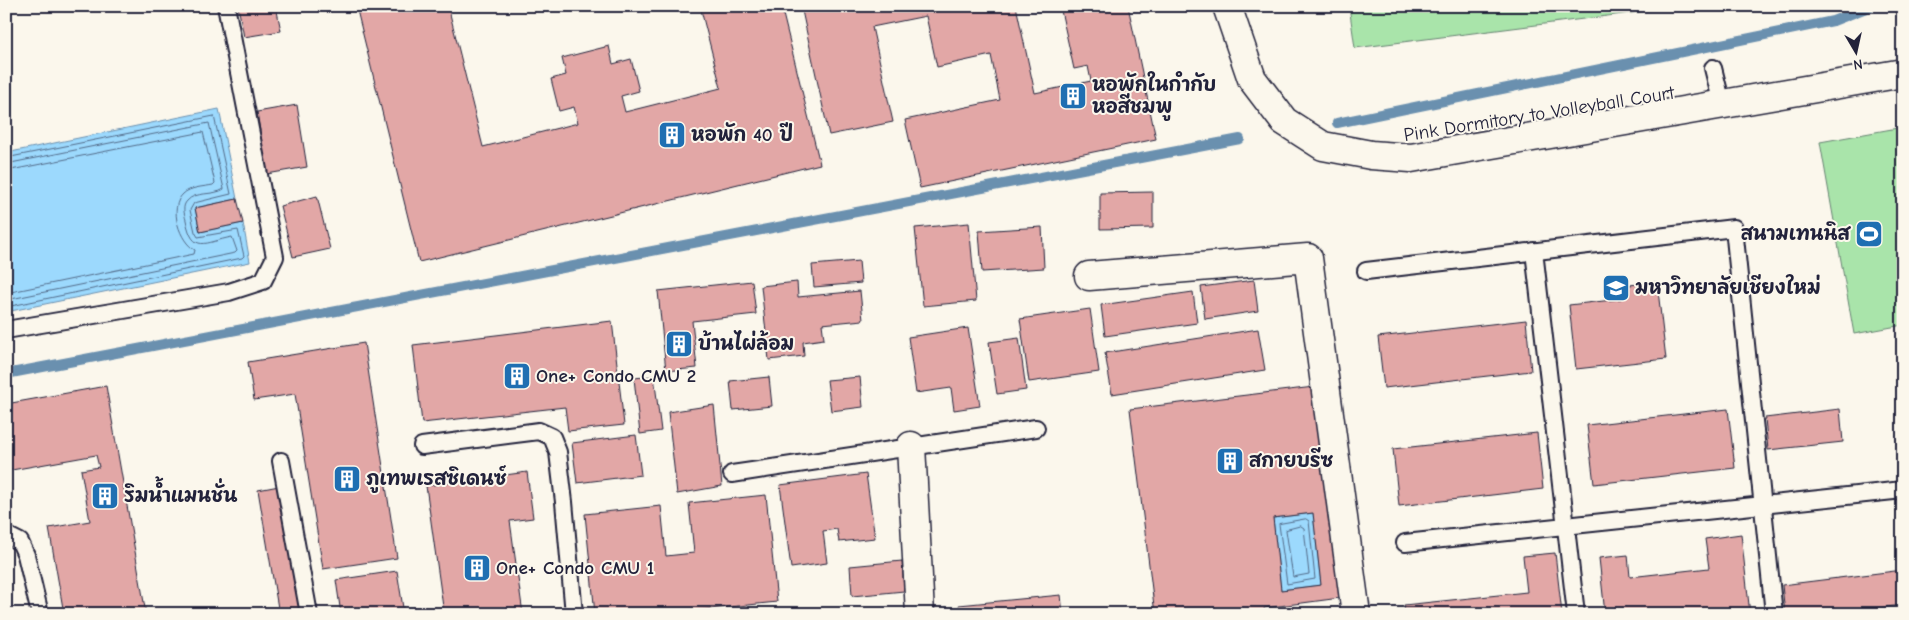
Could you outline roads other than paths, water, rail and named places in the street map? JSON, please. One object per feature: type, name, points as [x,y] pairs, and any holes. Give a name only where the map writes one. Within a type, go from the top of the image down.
[{"type":"street","points":[[1722,104],[1903,73]]},
{"type":"street","points":[[1089,276],[1308,258],[1356,614]]},
{"type":"street","points":[[912,446],[920,614]]},
{"type":"lane","points":[[6,330],[228,292],[263,281],[275,256],[226,6]]},
{"type":"lane","name":"Pink Dormitory to Volleyball Court","points":[[1226,6],[1252,79],[1284,121],[1323,146],[1371,155],[1411,158],[1722,104]]},
{"type":"lane","points":[[1714,68],[1722,104]]},
{"type":"lane","points":[[1366,271],[1734,228],[1774,614]]},
{"type":"lane","points":[[1534,250],[1576,614]]},
{"type":"lane","points":[[732,474],[1036,428]]},
{"type":"lane","points":[[422,446],[539,431],[552,437],[558,452],[574,614]]},
{"type":"lane","points":[[281,461],[309,614]]},
{"type":"lane","points":[[1405,544],[1903,490]]},
{"type":"lane","points":[[6,535],[20,542],[26,554],[40,614]]},
{"type":"water","points":[[219,109],[237,199],[195,208],[200,232],[243,223],[250,262],[6,312],[6,153]]},
{"type":"water","points":[[1313,513],[1321,585],[1281,590],[1273,518]]},
{"type":"waterway","points":[[1337,123],[1833,21],[1871,6]]},
{"type":"waterway","points":[[6,374],[1240,139]]},
{"type":"place","name":"หอพักในกำกับ หอสีชมพู","points":[[1073,96]]},
{"type":"place","name":"หอพัก 40 ปี","points":[[672,135]]},
{"type":"place","name":"สนามเทนนิส","points":[[1869,234]]},
{"type":"place","name":"มหาวิทยาลัยเชียงใหม่","points":[[1616,288]]},
{"type":"place","name":"บ้านไผ่ล้อม","points":[[679,344]]},
{"type":"place","name":"One+ Condo CMU 2","points":[[517,376]]},
{"type":"place","name":"สกายบรีซ","points":[[1230,461]]},
{"type":"place","name":"ภูเทพเรสซิเดนซ์","points":[[347,479]]},
{"type":"place","name":"ริมน้ำแมนชั่น","points":[[105,496]]},
{"type":"place","name":"One+ Condo CMU 1","points":[[477,568]]}]
